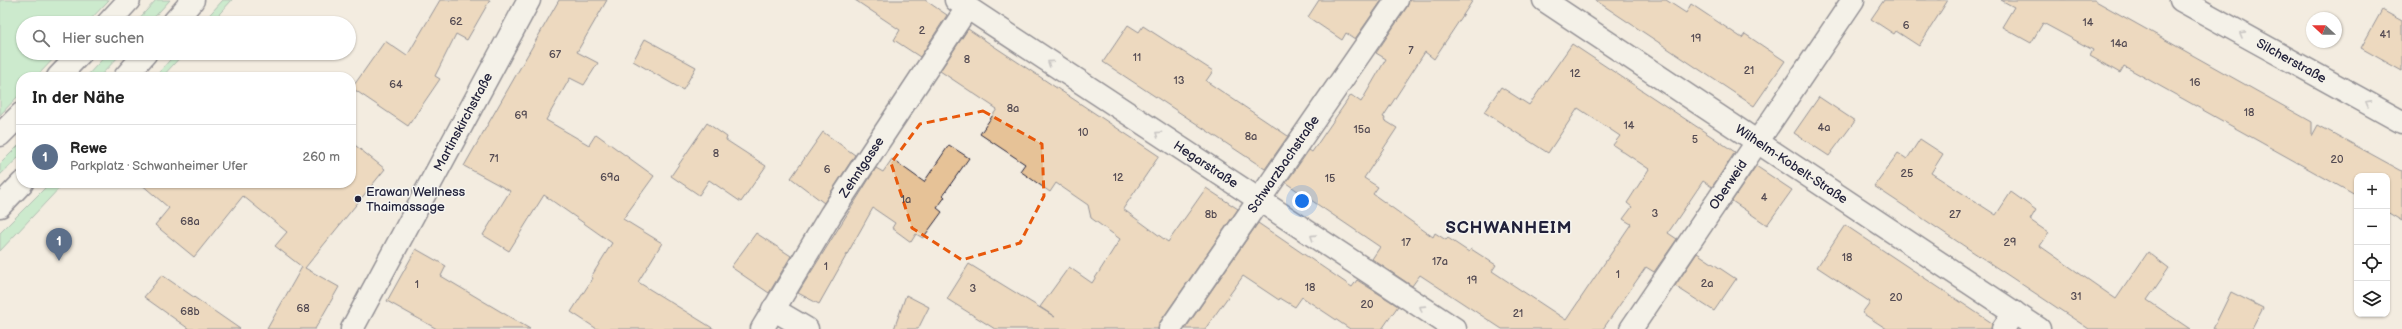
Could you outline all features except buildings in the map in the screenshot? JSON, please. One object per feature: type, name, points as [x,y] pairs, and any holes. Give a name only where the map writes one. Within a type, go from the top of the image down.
[{"type":"street","points":[[114,16],[129,0]]},
{"type":"street","points":[[179,16],[193,0]]},
{"type":"street","name":"Martinskirchstraße","points":[[352,329],[529,0]]},
{"type":"street","name":"Schwarzbachstraße","points":[[1170,329],[1397,0]]},
{"type":"street","name":"Wilhelm-Kobelt-Straße","points":[[1544,0],[1758,143],[2008,321],[2039,329]]},
{"type":"street","name":"Oberweid","points":[[1631,329],[1758,143],[1853,0]]},
{"type":"street","name":"Silcherstraße","points":[[2181,0],[2402,122]]},
{"type":"street","name":"Hegarstraße","points":[[962,4],[1455,329]]},
{"type":"street","name":"Zehntgasse","points":[[762,329],[831,214],[962,4]]},
{"type":"street","points":[[63,72],[74,60]]},
{"type":"street","points":[[129,72],[140,60]]},
{"type":"street","points":[[0,135],[16,119]]},
{"type":"street","points":[[0,206],[17,188]]},
{"type":"street","points":[[773,309],[807,329]]},
{"type":"highlighted area","points":[[983,111],[1042,144],[1044,196],[1020,243],[962,260],[912,228],[891,163],[920,124]]},
{"type":"green space","points":[[0,0],[109,0],[94,16],[16,16],[16,60],[52,60],[41,72],[16,72],[16,98],[0,115]]},
{"type":"green space","points":[[156,0],[170,0],[155,16],[141,16]]},
{"type":"green space","points":[[223,0],[232,0],[217,16],[208,16]]},
{"type":"green space","points":[[102,60],[115,60],[104,72],[91,72]]},
{"type":"green space","points":[[170,60],[178,60],[167,72],[159,72]]},
{"type":"green space","points":[[16,148],[16,160],[0,175],[0,164]]},
{"type":"green space","points":[[45,188],[59,188],[0,251],[0,233]]},
{"type":"place","name":"Erawan Wellness Thaimassage","points":[[358,199]]},
{"type":"place","name":"Rewe","points":[[59,261]]},
{"type":"district","name":"SCHWANHEIM","points":[[1509,228]]}]
